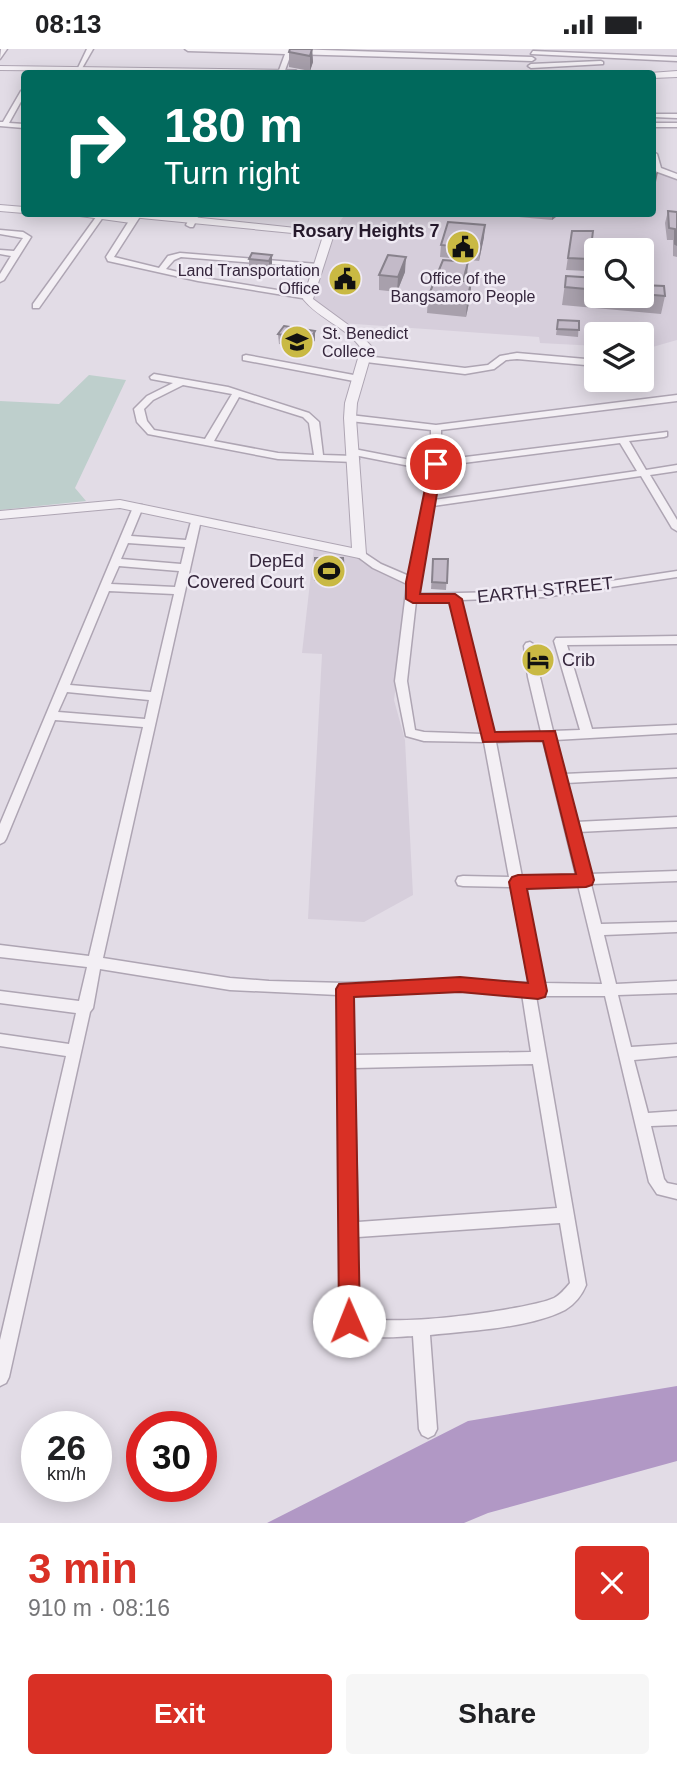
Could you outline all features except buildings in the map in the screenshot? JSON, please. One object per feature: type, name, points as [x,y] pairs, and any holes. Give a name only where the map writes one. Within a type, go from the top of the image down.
[{"type":"street","points":[[0,57],[4,49]]},
{"type":"street","points":[[79,69],[90,49]]},
{"type":"street","points":[[188,49],[618,62],[631,61],[635,57]]},
{"type":"street","points":[[279,70],[289,50]]},
{"type":"street","points":[[533,60],[635,57],[677,59]]},
{"type":"street","points":[[0,68],[24,70]]},
{"type":"street","points":[[58,70],[85,70]]},
{"type":"street","points":[[656,75],[677,74]]},
{"type":"street","points":[[21,96],[3,124],[21,126]]},
{"type":"street","points":[[656,116],[677,116]]},
{"type":"street","points":[[656,125],[677,125]]},
{"type":"street","points":[[656,163],[658,169],[677,177]]},
{"type":"street","points":[[0,205],[21,207]]},
{"type":"street","points":[[36,306],[101,217]]},
{"type":"street","points":[[308,297],[329,235],[193,220],[136,217],[110,258],[160,271],[308,297],[315,307],[365,344],[366,359],[351,403],[350,418],[359,554]]},
{"type":"street","points":[[0,232],[26,235],[0,280]]},
{"type":"street","points":[[0,252],[17,254]]},
{"type":"street","points":[[160,271],[170,258],[180,255],[318,266]]},
{"type":"street","points":[[366,359],[465,371],[491,367],[503,358],[517,356],[584,362]]},
{"type":"street","points":[[246,359],[359,379]]},
{"type":"street","points":[[154,377],[237,393],[312,418],[319,458]]},
{"type":"street","points":[[180,383],[144,403],[139,409],[139,417],[154,434],[278,456],[319,458],[354,455],[436,466],[664,434]]},
{"type":"street","points":[[208,443],[237,393]]},
{"type":"street","points":[[350,418],[436,428],[677,398]]},
{"type":"street","points":[[436,428],[436,466],[413,582],[401,681],[408,730],[412,736],[489,738],[677,729]]},
{"type":"street","points":[[623,439],[677,528]]},
{"type":"street","points":[[428,504],[677,468]]},
{"type":"street","points":[[0,515],[109,505],[138,507],[359,554],[377,566],[413,582]]},
{"type":"street","points":[[0,839],[138,507]]},
{"type":"street","points":[[0,1377],[97,963],[196,520]]},
{"type":"street","points":[[124,539],[190,544]]},
{"type":"street","points":[[115,562],[185,568]]},
{"type":"street","name":"EARTH STREET","points":[[413,599],[545,594],[677,574]]},
{"type":"street","points":[[105,587],[179,591]]},
{"type":"street","points":[[345,989],[349,1321],[367,1328],[421,1327],[529,1314],[559,1304],[571,1296],[578,1285],[538,1058],[533,991],[518,882],[489,738],[455,599]]},
{"type":"street","points":[[587,733],[560,641],[677,640]]},
{"type":"street","points":[[530,646],[534,677],[659,1186],[669,1192],[677,1192]]},
{"type":"street","points":[[63,688],[155,696]]},
{"type":"street","points":[[51,716],[149,723]]},
{"type":"street","points":[[561,779],[677,773]]},
{"type":"street","points":[[572,827],[677,822]]},
{"type":"street","points":[[463,881],[518,882],[677,876]]},
{"type":"street","points":[[596,930],[677,927]]},
{"type":"street","points":[[0,951],[230,984],[345,989],[460,985],[533,991],[677,987]]},
{"type":"street","points":[[0,997],[86,1008]]},
{"type":"street","points":[[0,1040],[76,1051]]},
{"type":"street","points":[[628,1054],[677,1050]]},
{"type":"street","points":[[346,1062],[538,1058]]},
{"type":"street","points":[[644,1121],[677,1118]]},
{"type":"street","points":[[350,1230],[566,1215]]},
{"type":"street","points":[[421,1327],[428,1429]]},
{"type":"shaded area","points":[[656,170],[677,179],[677,340],[654,347],[654,322],[584,322],[584,345],[540,343],[539,337],[341,323],[312,299],[333,232],[343,217],[656,217]]},
{"type":"shaded area","points":[[89,375],[126,380],[75,488],[86,501],[0,510],[0,401],[59,404]]},
{"type":"shaded area","points":[[314,547],[354,555],[363,563],[409,585],[394,700],[405,740],[413,895],[364,922],[308,919],[322,654],[302,653]]},
{"type":"shaded area","points":[[677,1386],[677,1461],[488,1513],[464,1523],[267,1523],[468,1421]]},
{"type":"place","name":"Office of the Bangsamoro People","points":[[463,247]]},
{"type":"place","name":"Land Transportation Office","points":[[345,279]]},
{"type":"place","name":"St. Benedict Collece","points":[[297,342]]},
{"type":"place","name":"DepEd Covered Court","points":[[329,571]]},
{"type":"place","name":"Crib","points":[[538,660]]},
{"type":"district","name":"Rosary Heights 7","points":[[366,231]]},
{"type":"route","points":[[349,1321],[345,989],[460,985],[538,991],[518,882],[586,880],[549,735],[489,738],[455,599],[413,599],[413,582],[436,464]]}]
